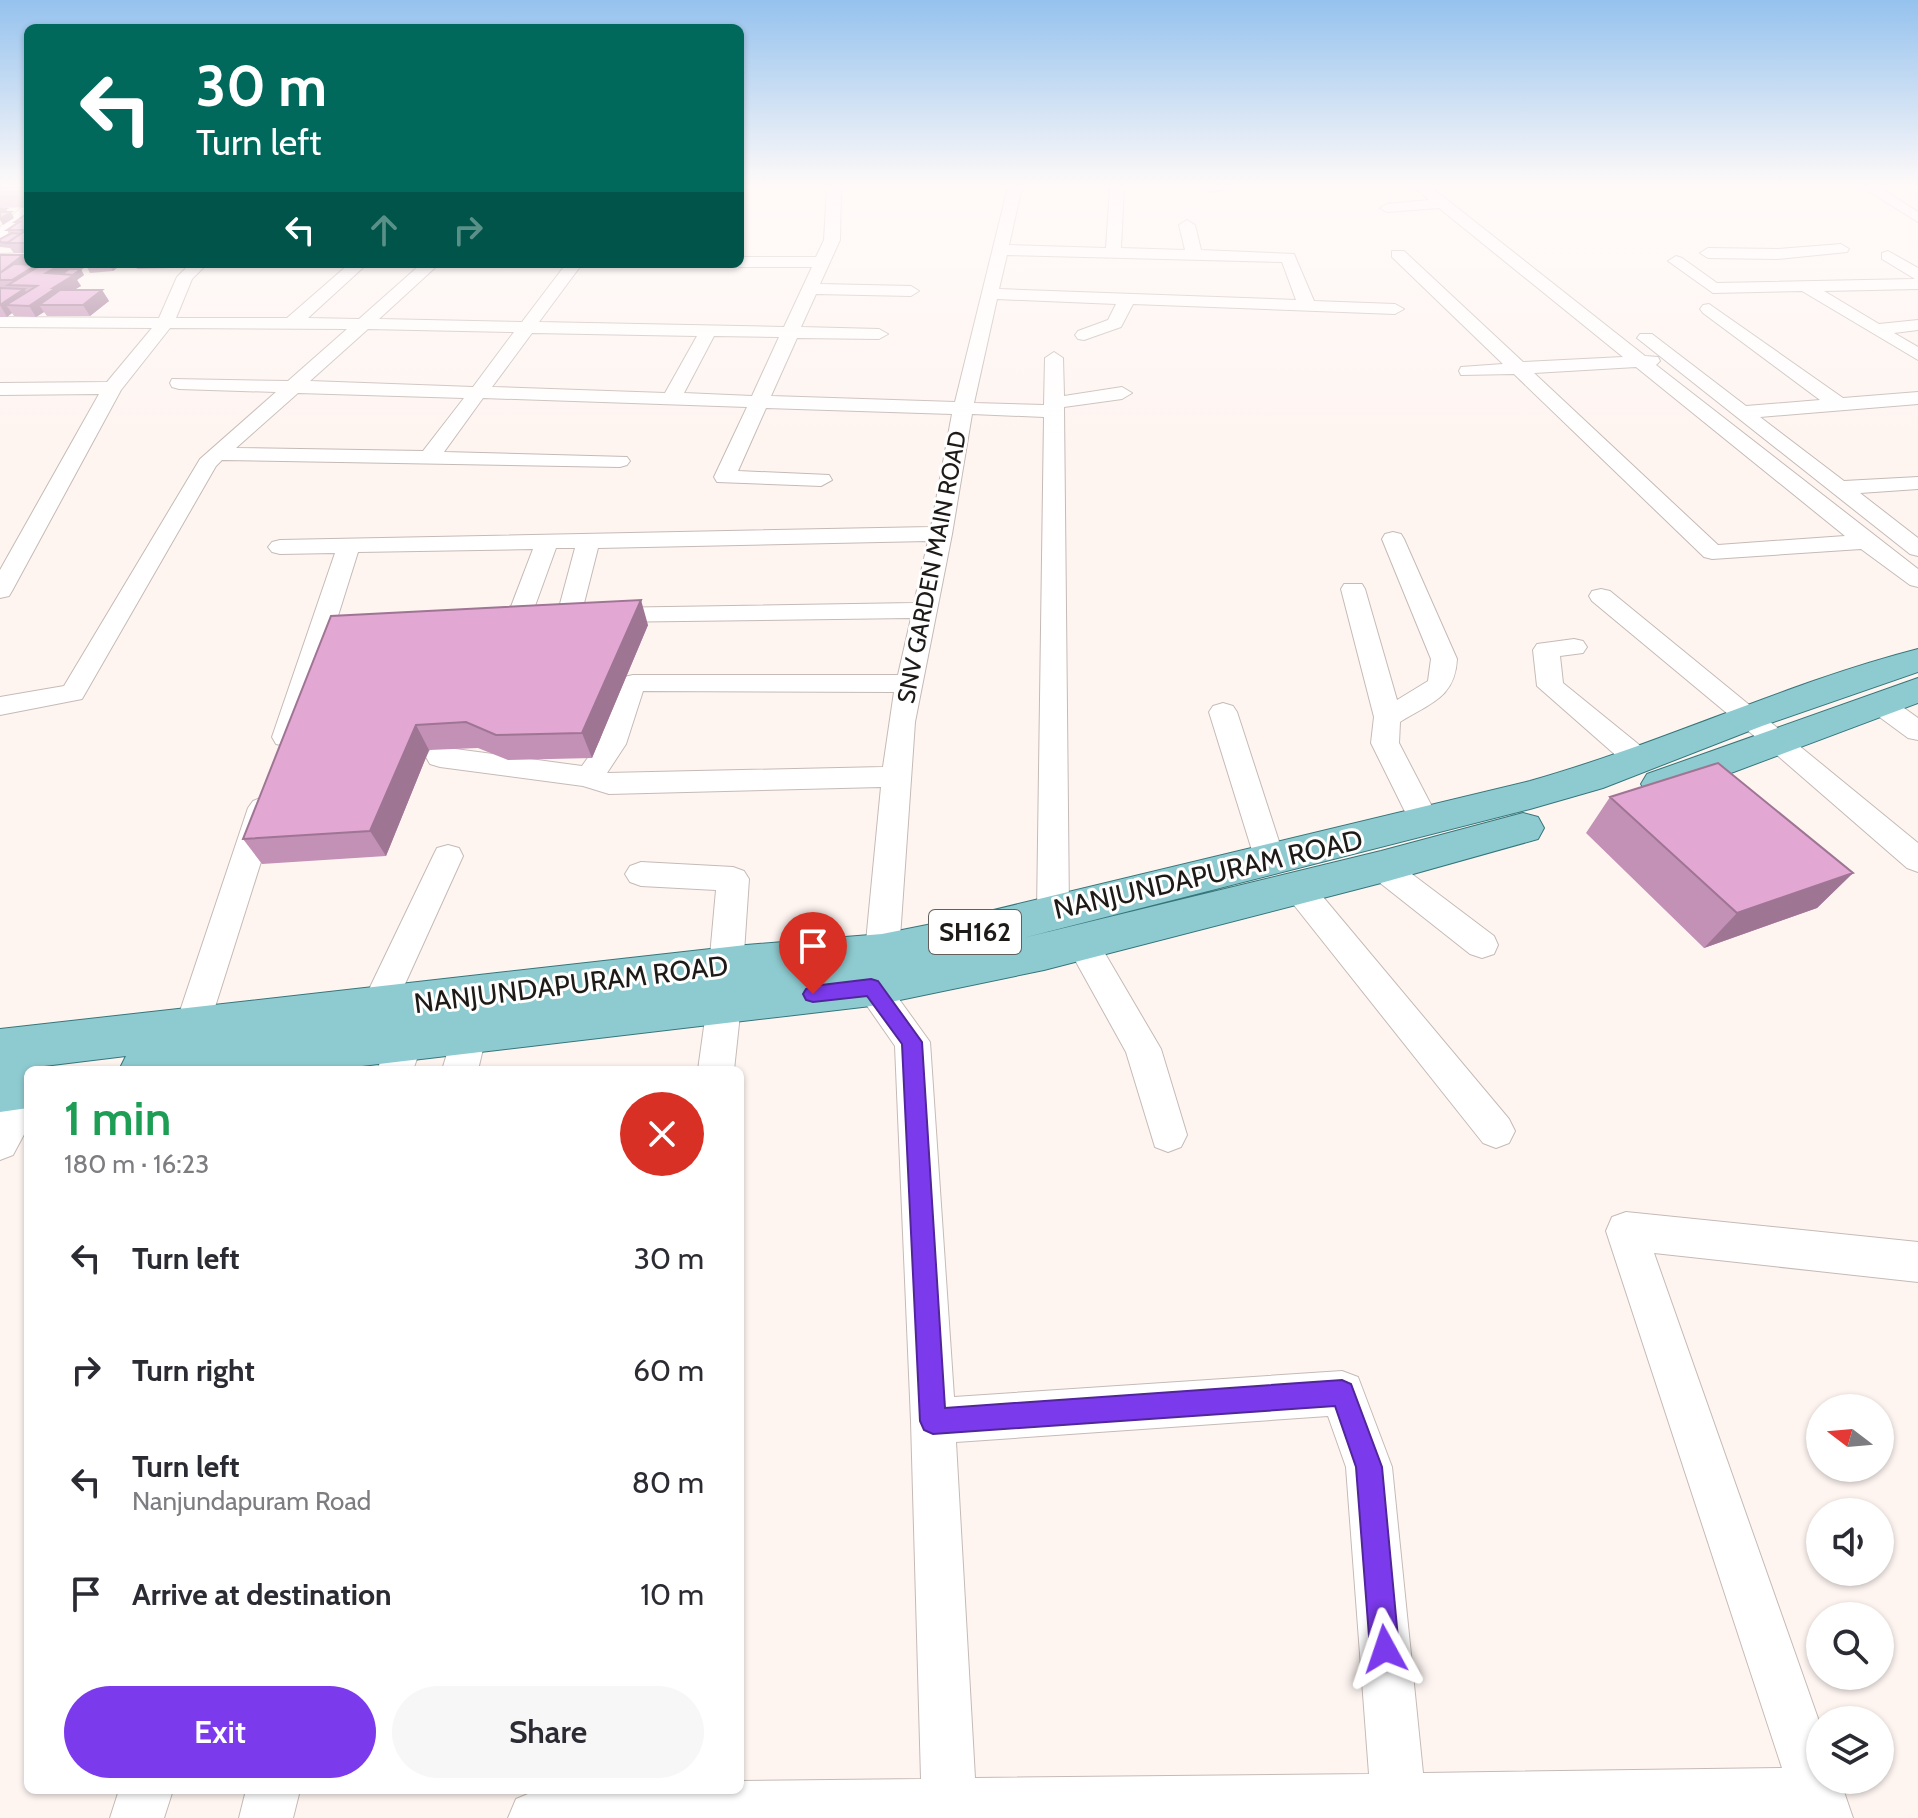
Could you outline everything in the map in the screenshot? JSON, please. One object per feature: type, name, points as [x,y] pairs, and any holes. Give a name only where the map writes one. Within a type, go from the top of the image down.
[{"type":"main road","name":"NANJUNDAPURAM ROAD","points":[[1283,874],[1381,867],[1591,809],[1918,660]]},
{"type":"main road","name":"NANJUNDAPURAM ROAD","points":[[217,1066],[400,1056],[469,1033],[725,986],[877,970],[958,971],[1067,926],[1283,874],[1425,822],[1574,782],[1638,759],[1899,697]]},
{"type":"main road","name":"NANJUNDAPURAM ROAD","points":[[0,1050],[378,1006],[469,1033]]},
{"type":"main road","points":[[0,1090],[24,1089]]},
{"type":"street","points":[[0,591],[112,388],[165,323],[185,277],[191,272]]},
{"type":"street","points":[[291,324],[350,272]]},
{"type":"street","points":[[0,706],[73,693],[207,463],[422,272]]},
{"type":"street","points":[[429,458],[568,272]]},
{"type":"street","points":[[818,272],[725,477],[821,480]]},
{"type":"street","name":"SNV GARDEN MAIN ROAD","points":[[877,970],[901,722],[941,534],[963,410],[998,272]]},
{"type":"street","points":[[1294,272],[1307,306]]},
{"type":"street","points":[[1417,272],[1712,552],[1866,542]]},
{"type":"street","points":[[1535,272],[1641,361],[1866,542],[1918,580]]},
{"type":"street","points":[[1555,272],[1585,293]]},
{"type":"street","points":[[1691,272],[1713,288],[1918,284]]},
{"type":"street","points":[[1798,272],[1817,288],[1918,355]]},
{"type":"street","points":[[810,289],[911,291]]},
{"type":"street","points":[[992,294],[1395,309]]},
{"type":"street","points":[[1084,335],[1115,323],[1127,299]]},
{"type":"street","points":[[1709,309],[1838,404]]},
{"type":"street","points":[[2,325],[365,324],[879,334]]},
{"type":"street","points":[[1878,329],[1918,325]]},
{"type":"street","points":[[671,399],[708,331]]},
{"type":"street","points":[[1636,331],[1918,549]]},
{"type":"street","points":[[1054,358],[1067,926],[1143,1049],[1168,1135]]},
{"type":"street","points":[[1468,371],[1674,360]]},
{"type":"street","points":[[179,383],[963,410],[1054,407],[1122,393]]},
{"type":"street","points":[[0,389],[112,388]]},
{"type":"street","points":[[1744,412],[1918,398]]},
{"type":"street","points":[[217,454],[620,461]]},
{"type":"street","points":[[1841,488],[1918,483]]},
{"type":"street","points":[[280,547],[941,534]]},
{"type":"street","points":[[1388,717],[1438,687],[1443,678],[1444,659],[1393,539]]},
{"type":"street","points":[[569,615],[589,540]]},
{"type":"street","points":[[519,617],[547,541]]},
{"type":"street","points":[[192,1026],[349,545]]},
{"type":"street","points":[[1353,589],[1388,717],[1385,743],[1425,822]]},
{"type":"street","points":[[1601,596],[1918,860]]},
{"type":"street","points":[[488,619],[925,610]]},
{"type":"street","points":[[320,631],[351,629]]},
{"type":"street","points":[[1574,647],[1546,650],[1550,686],[1638,759]]},
{"type":"street","points":[[589,777],[612,744],[633,683],[909,684]]},
{"type":"street","points":[[1899,697],[1918,731]]},
{"type":"street","points":[[1223,712],[1283,874],[1496,1131]]},
{"type":"street","points":[[440,757],[589,777],[609,784],[896,777]]},
{"type":"street","points":[[378,1006],[448,856]]},
{"type":"street","points":[[1381,867],[1482,945]]},
{"type":"street","points":[[641,874],[733,879],[716,1066]]},
{"type":"street","points":[[877,970],[912,1042],[955,1810]]},
{"type":"street","points":[[0,1143],[24,1097]]},
{"type":"street","points":[[535,1818],[620,1806],[1399,1810],[1822,1806],[1626,1231],[1918,1262]]},
{"type":"street","points":[[933,1421],[1342,1393],[1369,1467],[1399,1810]]},
{"type":"street","points":[[137,1818],[145,1794]]},
{"type":"street","points":[[266,1818],[272,1794]]},
{"type":"building","points":[[25,272],[12,280],[0,280],[0,273]]},
{"type":"building","points":[[30,272],[74,275],[29,306],[6,305],[37,286],[8,285]]},
{"type":"building","points":[[0,288],[24,289],[0,305]]},
{"type":"building","points":[[60,290],[102,290],[83,305],[39,305]]},
{"type":"building","points":[[641,600],[582,733],[496,735],[466,722],[416,725],[370,831],[243,839],[331,616]]},
{"type":"building","points":[[1718,763],[1853,873],[1737,913],[1610,797]]},
{"type":"route","points":[[813,994],[871,987],[912,1042],[933,1421],[1342,1393],[1369,1467],[1385,1649]]}]
